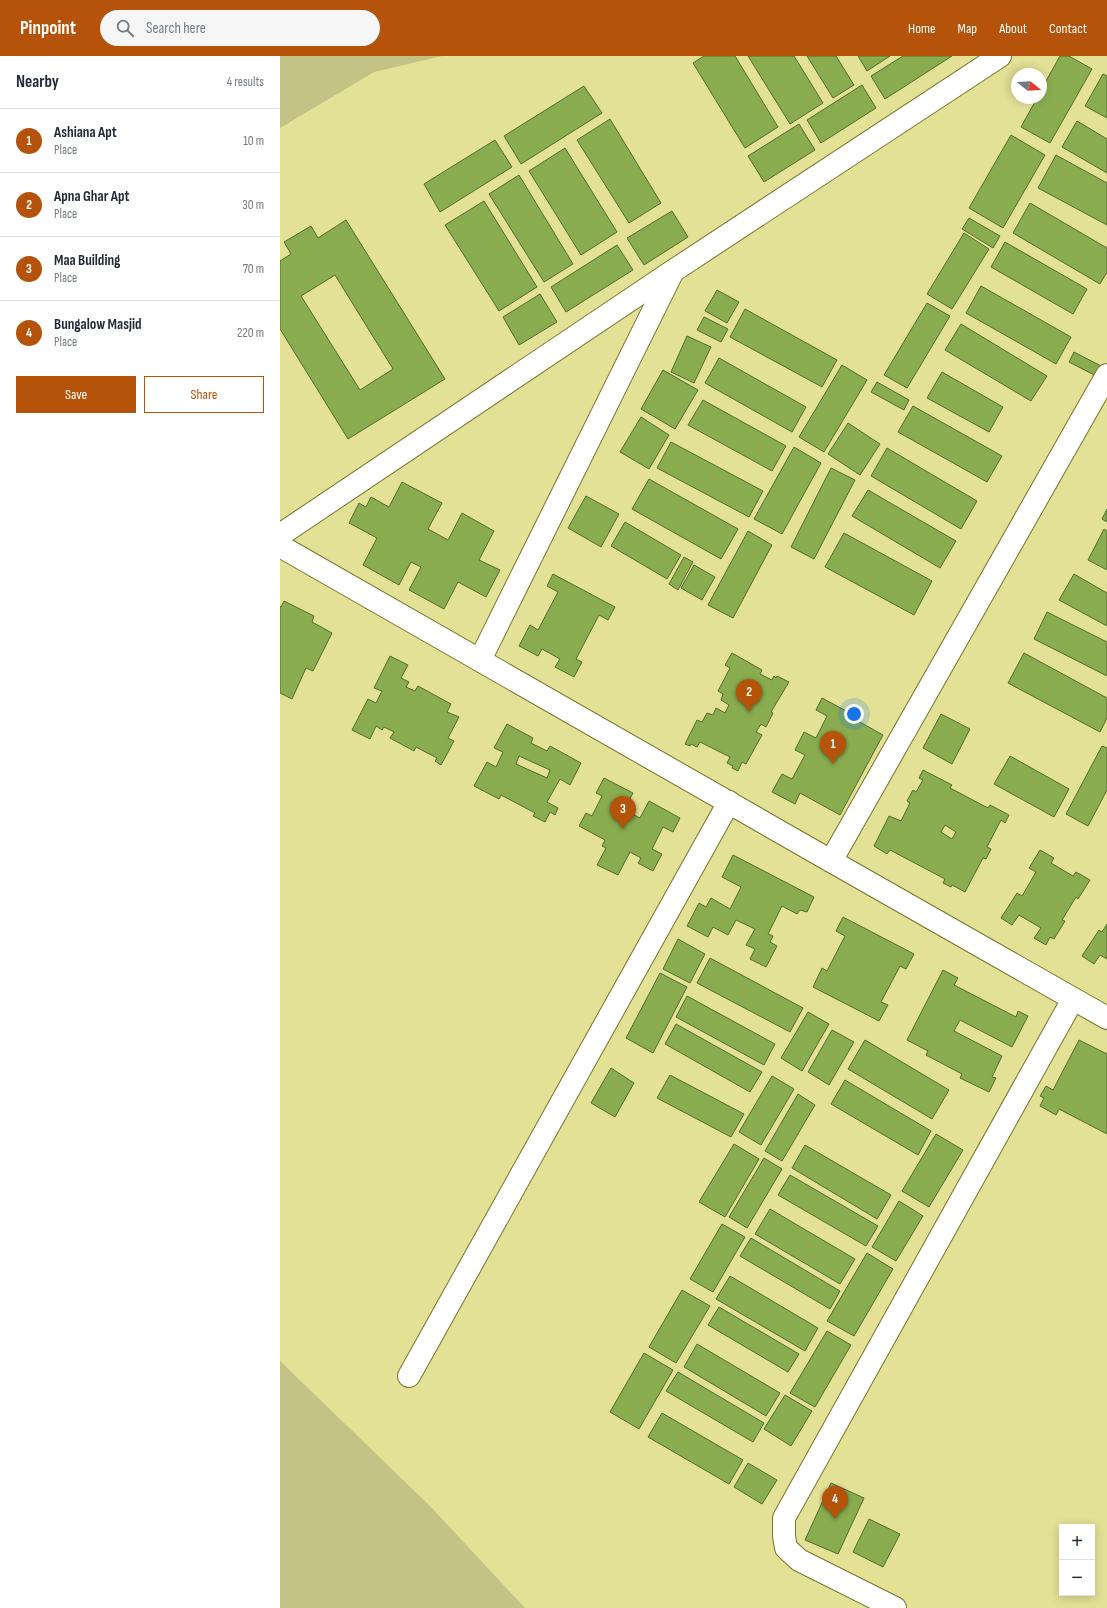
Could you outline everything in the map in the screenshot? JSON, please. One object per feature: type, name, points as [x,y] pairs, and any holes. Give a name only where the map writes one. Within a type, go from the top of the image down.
[{"type":"street","points":[[280,535],[673,271],[1000,56]]},
{"type":"street","points":[[480,660],[673,271]]},
{"type":"street","points":[[831,861],[1107,375]]},
{"type":"street","points":[[280,546],[1107,1018]]},
{"type":"street","points":[[409,1376],[729,802]]},
{"type":"street","points":[[895,1608],[799,1560],[786,1548],[784,1518],[1073,999]]},
{"type":"shaded area","points":[[280,56],[442,56],[374,72],[280,128]]},
{"type":"shaded area","points":[[280,1361],[430,1506],[525,1608],[280,1608]]},
{"type":"building","points":[[704,56],[735,56],[778,127],[745,148],[693,63]]},
{"type":"building","points":[[748,56],[794,56],[823,103],[790,124]]},
{"type":"building","points":[[807,56],[836,56],[854,85],[833,98]]},
{"type":"building","points":[[858,56],[890,56],[867,71]]},
{"type":"building","points":[[903,56],[952,56],[885,99],[871,76]]},
{"type":"building","points":[[1060,56],[1069,56],[1092,69],[1050,143],[1021,127],[1034,104],[1047,104],[1047,79]]},
{"type":"building","points":[[1103,74],[1107,76],[1107,118],[1085,106]]},
{"type":"building","points":[[862,85],[876,108],[821,143],[807,120]]},
{"type":"building","points":[[584,86],[602,113],[521,164],[504,136]]},
{"type":"building","points":[[610,119],[661,203],[629,223],[577,140]]},
{"type":"building","points":[[1077,121],[1107,139],[1107,173],[1062,147]]},
{"type":"building","points":[[799,124],[815,150],[764,182],[748,156]]},
{"type":"building","points":[[1011,135],[1045,155],[1003,228],[969,208]]},
{"type":"building","points":[[495,140],[512,167],[440,212],[424,184]]},
{"type":"building","points":[[565,148],[617,232],[581,255],[529,171]]},
{"type":"building","points":[[1056,155],[1107,183],[1107,225],[1038,188]]},
{"type":"building","points":[[519,175],[573,264],[544,282],[489,194]]},
{"type":"building","points":[[484,201],[537,287],[499,311],[445,225]]},
{"type":"building","points":[[1030,203],[1107,248],[1107,272],[1100,284],[1013,233]]},
{"type":"building","points":[[672,211],[688,237],[644,265],[627,238]]},
{"type":"building","points":[[969,218],[1000,236],[993,248],[962,229]]},
{"type":"building","points":[[346,220],[445,379],[348,439],[280,329],[280,261],[291,254],[284,242],[311,226],[318,238]],"holes":[[[335,275],[393,369],[360,390],[301,296]]]},
{"type":"building","points":[[964,233],[989,249],[952,309],[927,294]]},
{"type":"building","points":[[1005,242],[1087,289],[1073,314],[991,267]]},
{"type":"building","points":[[617,245],[633,270],[566,312],[551,287]]},
{"type":"building","points":[[981,286],[1071,337],[1056,364],[966,313]]},
{"type":"building","points":[[717,290],[739,302],[727,323],[705,311]]},
{"type":"building","points":[[540,294],[557,322],[519,345],[503,317]]},
{"type":"building","points":[[927,303],[950,316],[907,388],[884,375]]},
{"type":"building","points":[[745,309],[837,360],[822,387],[730,337]]},
{"type":"building","points":[[704,317],[728,329],[721,342],[697,330]]},
{"type":"building","points":[[961,324],[1047,376],[1031,401],[945,350]]},
{"type":"building","points":[[687,336],[711,347],[694,383],[671,372]]},
{"type":"building","points":[[1074,352],[1103,367],[1098,377],[1069,362]]},
{"type":"building","points":[[719,358],[806,407],[792,432],[705,383]]},
{"type":"building","points":[[842,365],[867,380],[824,452],[799,437]]},
{"type":"building","points":[[663,370],[698,390],[675,429],[641,409]]},
{"type":"building","points":[[942,372],[1003,407],[989,432],[927,398]]},
{"type":"building","points":[[877,382],[909,400],[904,410],[871,392]]},
{"type":"building","points":[[703,400],[786,446],[772,471],[688,425]]},
{"type":"building","points":[[913,406],[1002,456],[987,482],[898,432]]},
{"type":"building","points":[[641,417],[669,435],[649,469],[620,452]]},
{"type":"building","points":[[848,423],[880,444],[860,475],[828,454]]},
{"type":"building","points":[[671,442],[763,491],[749,517],[657,468]]},
{"type":"building","points":[[794,447],[821,463],[782,534],[754,519]]},
{"type":"building","points":[[887,448],[977,501],[961,529],[871,476]]},
{"type":"building","points":[[831,468],[855,480],[814,559],[791,547]]},
{"type":"building","points":[[649,479],[738,529],[721,559],[632,509]]},
{"type":"building","points":[[402,482],[442,503],[428,529],[448,540],[462,513],[494,531],[479,560],[500,570],[486,597],[458,582],[444,609],[409,590],[421,567],[411,562],[399,585],[363,565],[377,538],[349,523],[359,503],[366,507],[371,497],[389,507]]},
{"type":"building","points":[[868,490],[956,541],[940,568],[852,516]]},
{"type":"building","points":[[586,496],[619,514],[601,547],[568,528]]},
{"type":"building","points":[[1107,509],[1107,522],[1102,519]]},
{"type":"building","points":[[625,522],[681,555],[667,579],[611,546]]},
{"type":"building","points":[[1104,529],[1107,531],[1107,570],[1088,560]]},
{"type":"building","points":[[748,531],[772,545],[733,618],[708,605]]},
{"type":"building","points":[[844,533],[932,581],[914,615],[825,567]]},
{"type":"building","points":[[684,557],[693,562],[678,590],[669,584]]},
{"type":"building","points":[[694,565],[715,577],[702,600],[681,588]]},
{"type":"building","points":[[553,574],[615,607],[608,620],[599,615],[576,659],[582,662],[574,677],[555,667],[560,659],[542,649],[538,656],[519,646],[530,625],[538,630],[558,592],[547,586]]},
{"type":"building","points":[[1074,574],[1107,593],[1107,626],[1059,600]]},
{"type":"building","points":[[284,601],[314,616],[312,622],[332,633],[313,671],[306,668],[292,699],[280,693],[280,606],[281,607]]},
{"type":"building","points":[[1047,612],[1107,642],[1107,676],[1034,639]]},
{"type":"building","points":[[732,653],[762,670],[760,674],[772,680],[774,676],[776,678],[777,676],[789,682],[771,712],[773,713],[766,727],[761,724],[756,732],[762,735],[746,764],[742,762],[738,771],[727,763],[730,757],[700,742],[697,747],[691,744],[690,746],[685,744],[697,720],[702,722],[707,713],[713,715],[716,708],[725,713],[729,705],[721,700],[723,694],[718,691],[730,668],[725,665]]},
{"type":"building","points":[[1024,653],[1107,698],[1107,718],[1100,732],[1008,683]]},
{"type":"building","points":[[390,656],[408,665],[401,678],[409,682],[406,687],[415,691],[418,686],[451,704],[447,712],[459,717],[448,738],[454,741],[441,765],[435,761],[437,758],[416,747],[414,751],[390,738],[394,732],[384,727],[382,730],[376,726],[370,739],[352,730],[368,699],[376,703],[382,691],[374,688]]},
{"type":"building","points":[[822,698],[850,713],[849,716],[883,735],[840,815],[800,793],[795,804],[772,792],[782,774],[792,779],[805,755],[795,750],[804,732],[816,738],[827,716],[816,710]]},
{"type":"building","points":[[941,714],[970,729],[952,764],[923,748]]},
{"type":"building","points":[[507,724],[533,738],[531,743],[547,751],[550,746],[581,763],[570,785],[560,779],[547,802],[558,808],[555,815],[550,812],[545,822],[533,816],[535,813],[501,795],[499,799],[474,786],[487,762],[496,767],[503,752],[494,748]],"holes":[[[519,756],[550,770],[547,778],[516,764]]]},
{"type":"building","points":[[1102,746],[1107,748],[1107,790],[1088,826],[1066,814]]},
{"type":"building","points":[[1010,756],[1069,789],[1054,817],[994,784]]},
{"type":"building","points":[[923,770],[952,785],[950,788],[988,808],[990,805],[1009,815],[1005,823],[1001,820],[987,847],[991,849],[986,859],[983,858],[965,892],[952,885],[951,887],[943,883],[945,879],[890,850],[887,854],[874,846],[889,816],[901,821],[910,803],[907,801],[913,790],[916,792],[923,780],[919,778]],"holes":[[[945,825],[956,832],[952,839],[941,832]]]},
{"type":"building","points":[[604,778],[633,793],[624,810],[640,818],[649,801],[680,818],[673,832],[663,827],[652,849],[662,854],[653,871],[638,863],[641,858],[630,852],[618,875],[597,865],[606,848],[602,846],[605,840],[579,826],[586,813],[592,816],[602,796],[596,793]]},
{"type":"building","points":[[1040,850],[1054,858],[1051,863],[1073,876],[1076,872],[1090,880],[1078,899],[1076,897],[1062,920],[1065,921],[1054,939],[1050,937],[1046,945],[1034,938],[1041,928],[1019,915],[1012,925],[1001,918],[1017,893],[1022,896],[1036,872],[1029,868]]},
{"type":"building","points":[[733,855],[814,897],[807,912],[800,910],[797,914],[782,906],[768,934],[773,936],[770,942],[777,946],[766,967],[750,959],[755,949],[746,945],[755,929],[736,920],[728,935],[713,927],[708,937],[687,926],[699,903],[706,907],[711,898],[730,909],[741,887],[722,877]]},
{"type":"building","points":[[843,917],[914,954],[906,969],[900,966],[881,1002],[888,1005],[879,1021],[813,987],[822,968],[827,971],[845,936],[836,931]]},
{"type":"building","points":[[1107,924],[1107,959],[1100,955],[1094,964],[1082,956],[1099,930],[1102,932]]},
{"type":"building","points":[[678,939],[705,954],[690,983],[663,969]]},
{"type":"building","points":[[710,958],[803,1008],[790,1032],[697,983]]},
{"type":"building","points":[[943,970],[958,978],[954,985],[1016,1017],[1018,1011],[1028,1016],[1012,1047],[960,1020],[954,1031],[1002,1056],[992,1077],[996,1078],[989,1092],[960,1078],[962,1074],[926,1055],[928,1051],[907,1040]]},
{"type":"building","points":[[660,973],[687,987],[653,1053],[626,1038]]},
{"type":"building","points":[[687,996],[775,1044],[764,1065],[676,1017]]},
{"type":"building","points":[[808,1012],[829,1024],[802,1071],[781,1058]]},
{"type":"building","points":[[676,1024],[762,1072],[750,1092],[665,1044]]},
{"type":"building","points":[[832,1030],[854,1042],[829,1085],[808,1072]]},
{"type":"building","points":[[865,1040],[949,1090],[932,1119],[848,1069]]},
{"type":"building","points":[[1079,1040],[1107,1054],[1107,1134],[1059,1109],[1056,1115],[1040,1106],[1044,1098],[1040,1096],[1046,1086],[1053,1090]]},
{"type":"building","points":[[611,1068],[634,1083],[615,1117],[591,1103]]},
{"type":"building","points":[[670,1075],[744,1114],[731,1137],[657,1098]]},
{"type":"building","points":[[772,1076],[794,1089],[761,1145],[739,1132]]},
{"type":"building","points":[[845,1080],[931,1131],[918,1155],[831,1104]]},
{"type":"building","points":[[798,1094],[815,1105],[782,1161],[765,1151]]},
{"type":"building","points":[[936,1134],[963,1150],[929,1207],[902,1191]]},
{"type":"building","points":[[734,1144],[759,1159],[725,1217],[699,1202]]},
{"type":"building","points":[[805,1145],[891,1195],[877,1219],[792,1168]]},
{"type":"building","points":[[764,1158],[782,1169],[747,1228],[729,1217]]},
{"type":"building","points":[[790,1175],[878,1226],[866,1246],[778,1195]]},
{"type":"building","points":[[899,1201],[923,1216],[896,1261],[872,1247]]},
{"type":"building","points":[[770,1209],[855,1259],[840,1284],[755,1234]]},
{"type":"building","points":[[722,1224],[745,1237],[713,1292],[690,1279]]},
{"type":"building","points":[[751,1238],[840,1291],[830,1309],[740,1256]]},
{"type":"building","points":[[867,1253],[893,1269],[854,1336],[827,1321]]},
{"type":"building","points":[[730,1276],[818,1328],[805,1351],[716,1299]]},
{"type":"building","points":[[682,1290],[710,1306],[676,1363],[649,1347]]},
{"type":"building","points":[[719,1307],[799,1354],[788,1372],[708,1325]]},
{"type":"building","points":[[827,1331],[851,1345],[815,1407],[790,1393]]},
{"type":"building","points":[[697,1344],[780,1393],[766,1416],[684,1367]]},
{"type":"building","points":[[644,1353],[673,1370],[639,1429],[610,1412]]},
{"type":"building","points":[[678,1372],[764,1423],[753,1442],[666,1391]]},
{"type":"building","points":[[785,1395],[812,1411],[791,1446],[764,1429]]},
{"type":"building","points":[[662,1413],[743,1460],[729,1484],[648,1437]]},
{"type":"building","points":[[748,1463],[777,1480],[762,1504],[734,1487]]},
{"type":"building","points":[[831,1483],[864,1498],[838,1554],[805,1540]]},
{"type":"building","points":[[869,1519],[900,1534],[883,1567],[853,1552]]},
{"type":"place","name":"Apna Ghar Apt","points":[[749,712]]},
{"type":"place","name":"Ashiana Apt","points":[[833,764]]},
{"type":"place","name":"Maa Building","points":[[623,829]]},
{"type":"place","name":"Bungalow Masjid","points":[[835,1519]]}]
